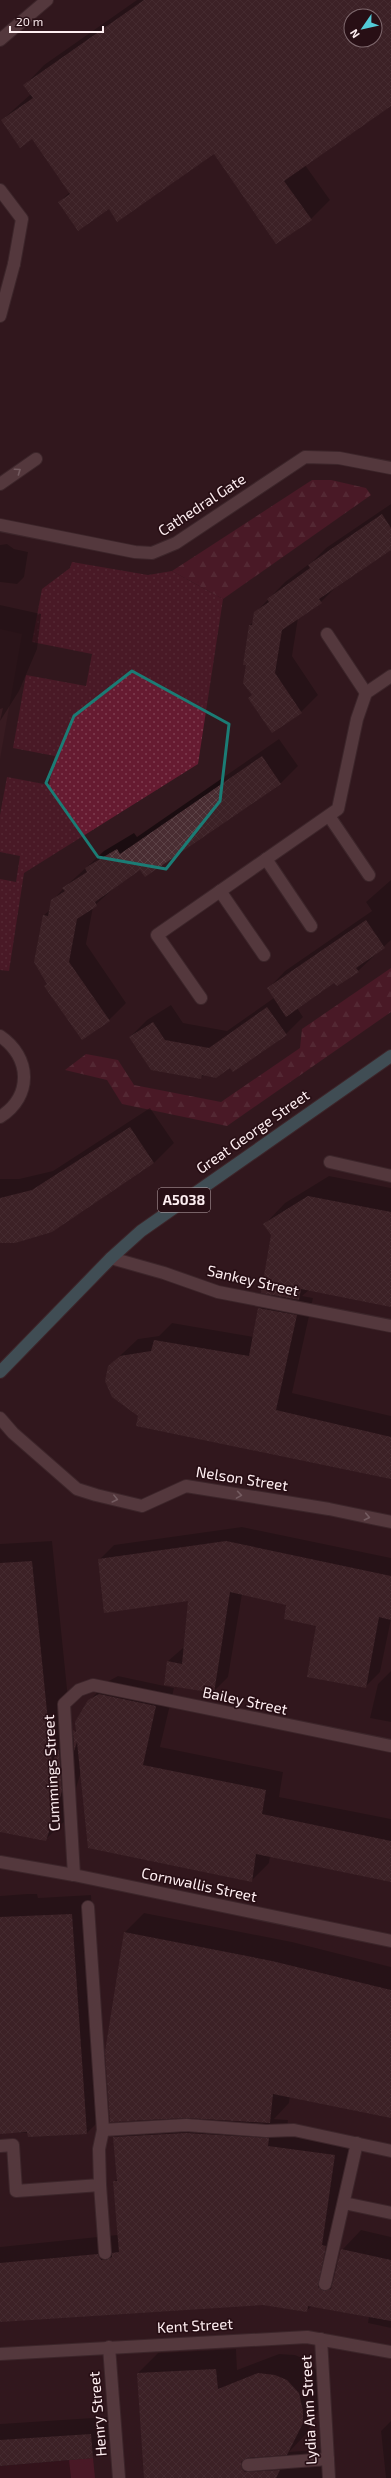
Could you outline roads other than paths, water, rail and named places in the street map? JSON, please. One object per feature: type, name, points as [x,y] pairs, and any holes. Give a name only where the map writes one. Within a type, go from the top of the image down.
[{"type":"main road","name":"Great George Street","points":[[0,1372],[111,1258],[162,1216],[391,1056]]},
{"type":"street","points":[[0,40],[47,0]]},
{"type":"street","points":[[0,190],[22,220],[14,264],[0,316]]},
{"type":"street","name":"Cathedral Gate","points":[[0,525],[128,550],[152,553],[176,543],[305,457],[339,458],[391,468]]},
{"type":"street","points":[[0,484],[36,459]]},
{"type":"street","points":[[327,634],[366,693]]},
{"type":"street","points":[[201,998],[157,935],[338,809],[357,719],[366,693],[391,676]]},
{"type":"street","points":[[329,816],[369,875]]},
{"type":"street","points":[[266,859],[311,926]]},
{"type":"street","points":[[220,891],[264,955]]},
{"type":"street","points":[[0,1036],[11,1043],[20,1056],[24,1070],[24,1086],[18,1100],[8,1112],[0,1117]]},
{"type":"street","points":[[330,1162],[391,1176]]},
{"type":"street","name":"Sankey Street","points":[[111,1258],[164,1273],[218,1292],[391,1326]]},
{"type":"street","name":"Nelson Street","points":[[0,1418],[13,1432],[77,1489],[142,1506],[186,1486],[329,1509],[391,1522]]},
{"type":"street","name":"Bailey Street","points":[[93,1685],[391,1746]]},
{"type":"street","name":"Cummings Street","points":[[74,1875],[64,1704],[79,1690],[93,1685]]},
{"type":"street","name":"Cornwallis Street","points":[[0,1862],[74,1875],[391,1941]]},
{"type":"street","points":[[88,1907],[103,2130],[98,2149],[104,2253]]},
{"type":"street","points":[[103,2130],[186,2125],[266,2131],[294,2130],[357,2143],[391,2152]]},
{"type":"street","points":[[325,2284],[357,2143]]},
{"type":"street","points":[[0,2146],[13,2145],[16,2191],[100,2185]]},
{"type":"street","points":[[344,2203],[391,2213]]},
{"type":"street","name":"Kent Street","points":[[0,2354],[307,2337],[391,2352]]},
{"type":"street","name":"Lydia Ann Street","points":[[321,2339],[329,2478]]},
{"type":"street","name":"Henry Street","points":[[109,2347],[119,2478]]},
{"type":"street","points":[[248,2464],[328,2458]]}]
